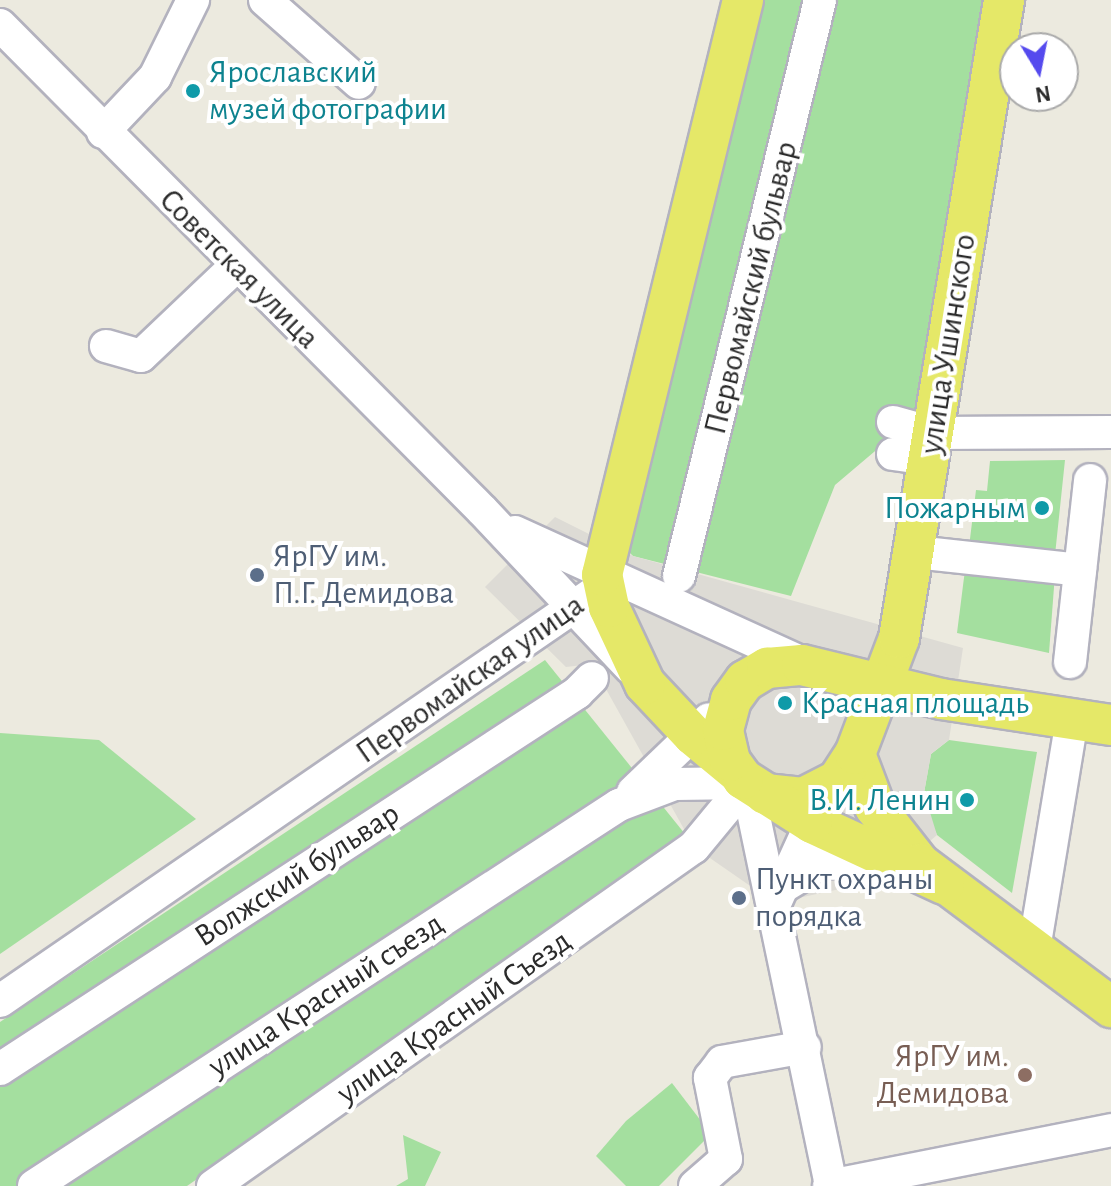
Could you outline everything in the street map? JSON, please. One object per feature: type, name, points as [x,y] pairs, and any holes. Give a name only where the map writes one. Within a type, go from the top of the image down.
[{"type":"main road","name":"Первомайская улица","points":[[602,575],[743,0]]},
{"type":"main road","name":"улица Ушинского","points":[[879,684],[899,638],[915,552],[912,442],[1004,0]]},
{"type":"main road","points":[[602,575],[609,607],[645,684],[693,735],[749,782],[819,806],[886,858],[944,884]]},
{"type":"main road","points":[[899,638],[905,666],[941,699]]},
{"type":"main road","points":[[749,782],[723,730],[736,691],[767,668],[815,668],[941,699],[1111,725]]},
{"type":"main road","points":[[815,668],[844,689],[858,743],[889,829],[944,884],[1111,1007]]},
{"type":"main road","points":[[819,806],[858,743],[879,684]]},
{"type":"main road","points":[[858,743],[889,717],[941,699]]},
{"type":"street","points":[[103,132],[155,77],[193,0]]},
{"type":"street","points":[[265,0],[359,83]]},
{"type":"street","name":"Первомайский бульвар","points":[[679,576],[820,0]]},
{"type":"street","name":"Советская улица","points":[[0,25],[236,266],[482,510],[645,684]]},
{"type":"street","points":[[106,346],[141,356],[236,266]]},
{"type":"street","points":[[912,442],[1111,432]]},
{"type":"street","points":[[1070,662],[1090,480]]},
{"type":"street","name":"Советская улица","points":[[482,510],[536,545],[602,575]]},
{"type":"street","points":[[915,552],[1080,570]]},
{"type":"street","points":[[602,575],[815,668]]},
{"type":"street","name":"Первомайская улица","points":[[0,1001],[576,610],[595,592],[602,575]]},
{"type":"street","name":"Волжский бульвар","points":[[0,1069],[564,701],[592,678]]},
{"type":"street","points":[[619,805],[736,691]]},
{"type":"street","points":[[1034,949],[1072,719]]},
{"type":"street","points":[[619,805],[675,784],[749,782]]},
{"type":"street","points":[[701,840],[749,782]]},
{"type":"street","points":[[749,782],[764,856],[780,895],[830,1186],[1111,1130]]},
{"type":"street","name":"улица Красный съезд","points":[[34,1186],[619,805]]},
{"type":"street","points":[[780,895],[819,806]]},
{"type":"street","points":[[701,840],[742,835],[764,856]]},
{"type":"street","name":"улица Красный Съезд","points":[[213,1186],[701,840]]},
{"type":"street","points":[[780,895],[822,863],[886,858]]},
{"type":"street","points":[[695,1186],[726,1159],[710,1078],[722,1062],[805,1047]]},
{"type":"green space","points":[[750,0],[988,0],[911,437],[894,435],[835,485],[791,596],[633,556],[616,539]]},
{"type":"green space","points":[[1065,460],[1055,555],[969,547],[976,490],[987,491],[990,461]]},
{"type":"green space","points":[[966,562],[1055,574],[1049,653],[957,633]]},
{"type":"green space","points":[[545,660],[689,839],[187,1186],[0,1186],[0,1022]]},
{"type":"green space","points":[[0,733],[99,740],[196,819],[0,954]]},
{"type":"green space","points":[[949,740],[1037,752],[1012,893],[937,835],[927,814],[924,793],[931,754]]},
{"type":"green space","points":[[672,1083],[711,1134],[659,1186],[626,1186],[596,1156],[626,1121]]},
{"type":"green space","points":[[403,1135],[441,1152],[425,1186],[396,1186],[408,1179]]},
{"type":"shaded area","name":"Красная площадь","points":[[555,517],[633,556],[963,648],[949,740],[931,754],[924,793],[937,835],[886,879],[775,903],[694,847],[592,664],[566,667],[485,587]]},
{"type":"place","name":"Ярославский музей фотографии","points":[[193,91]]},
{"type":"place","name":"Пожарным","points":[[1042,508]]},
{"type":"place","name":"ЯрГУ им. П.Г. Демидова","points":[[257,575]]},
{"type":"place","name":"Красная площадь","points":[[785,703]]},
{"type":"place","name":"В.И. Ленин","points":[[967,800]]},
{"type":"place","name":"Пункт охраны порядка","points":[[739,898]]},
{"type":"place","name":"ЯрГУ им. Демидова","points":[[1025,1075]]}]
